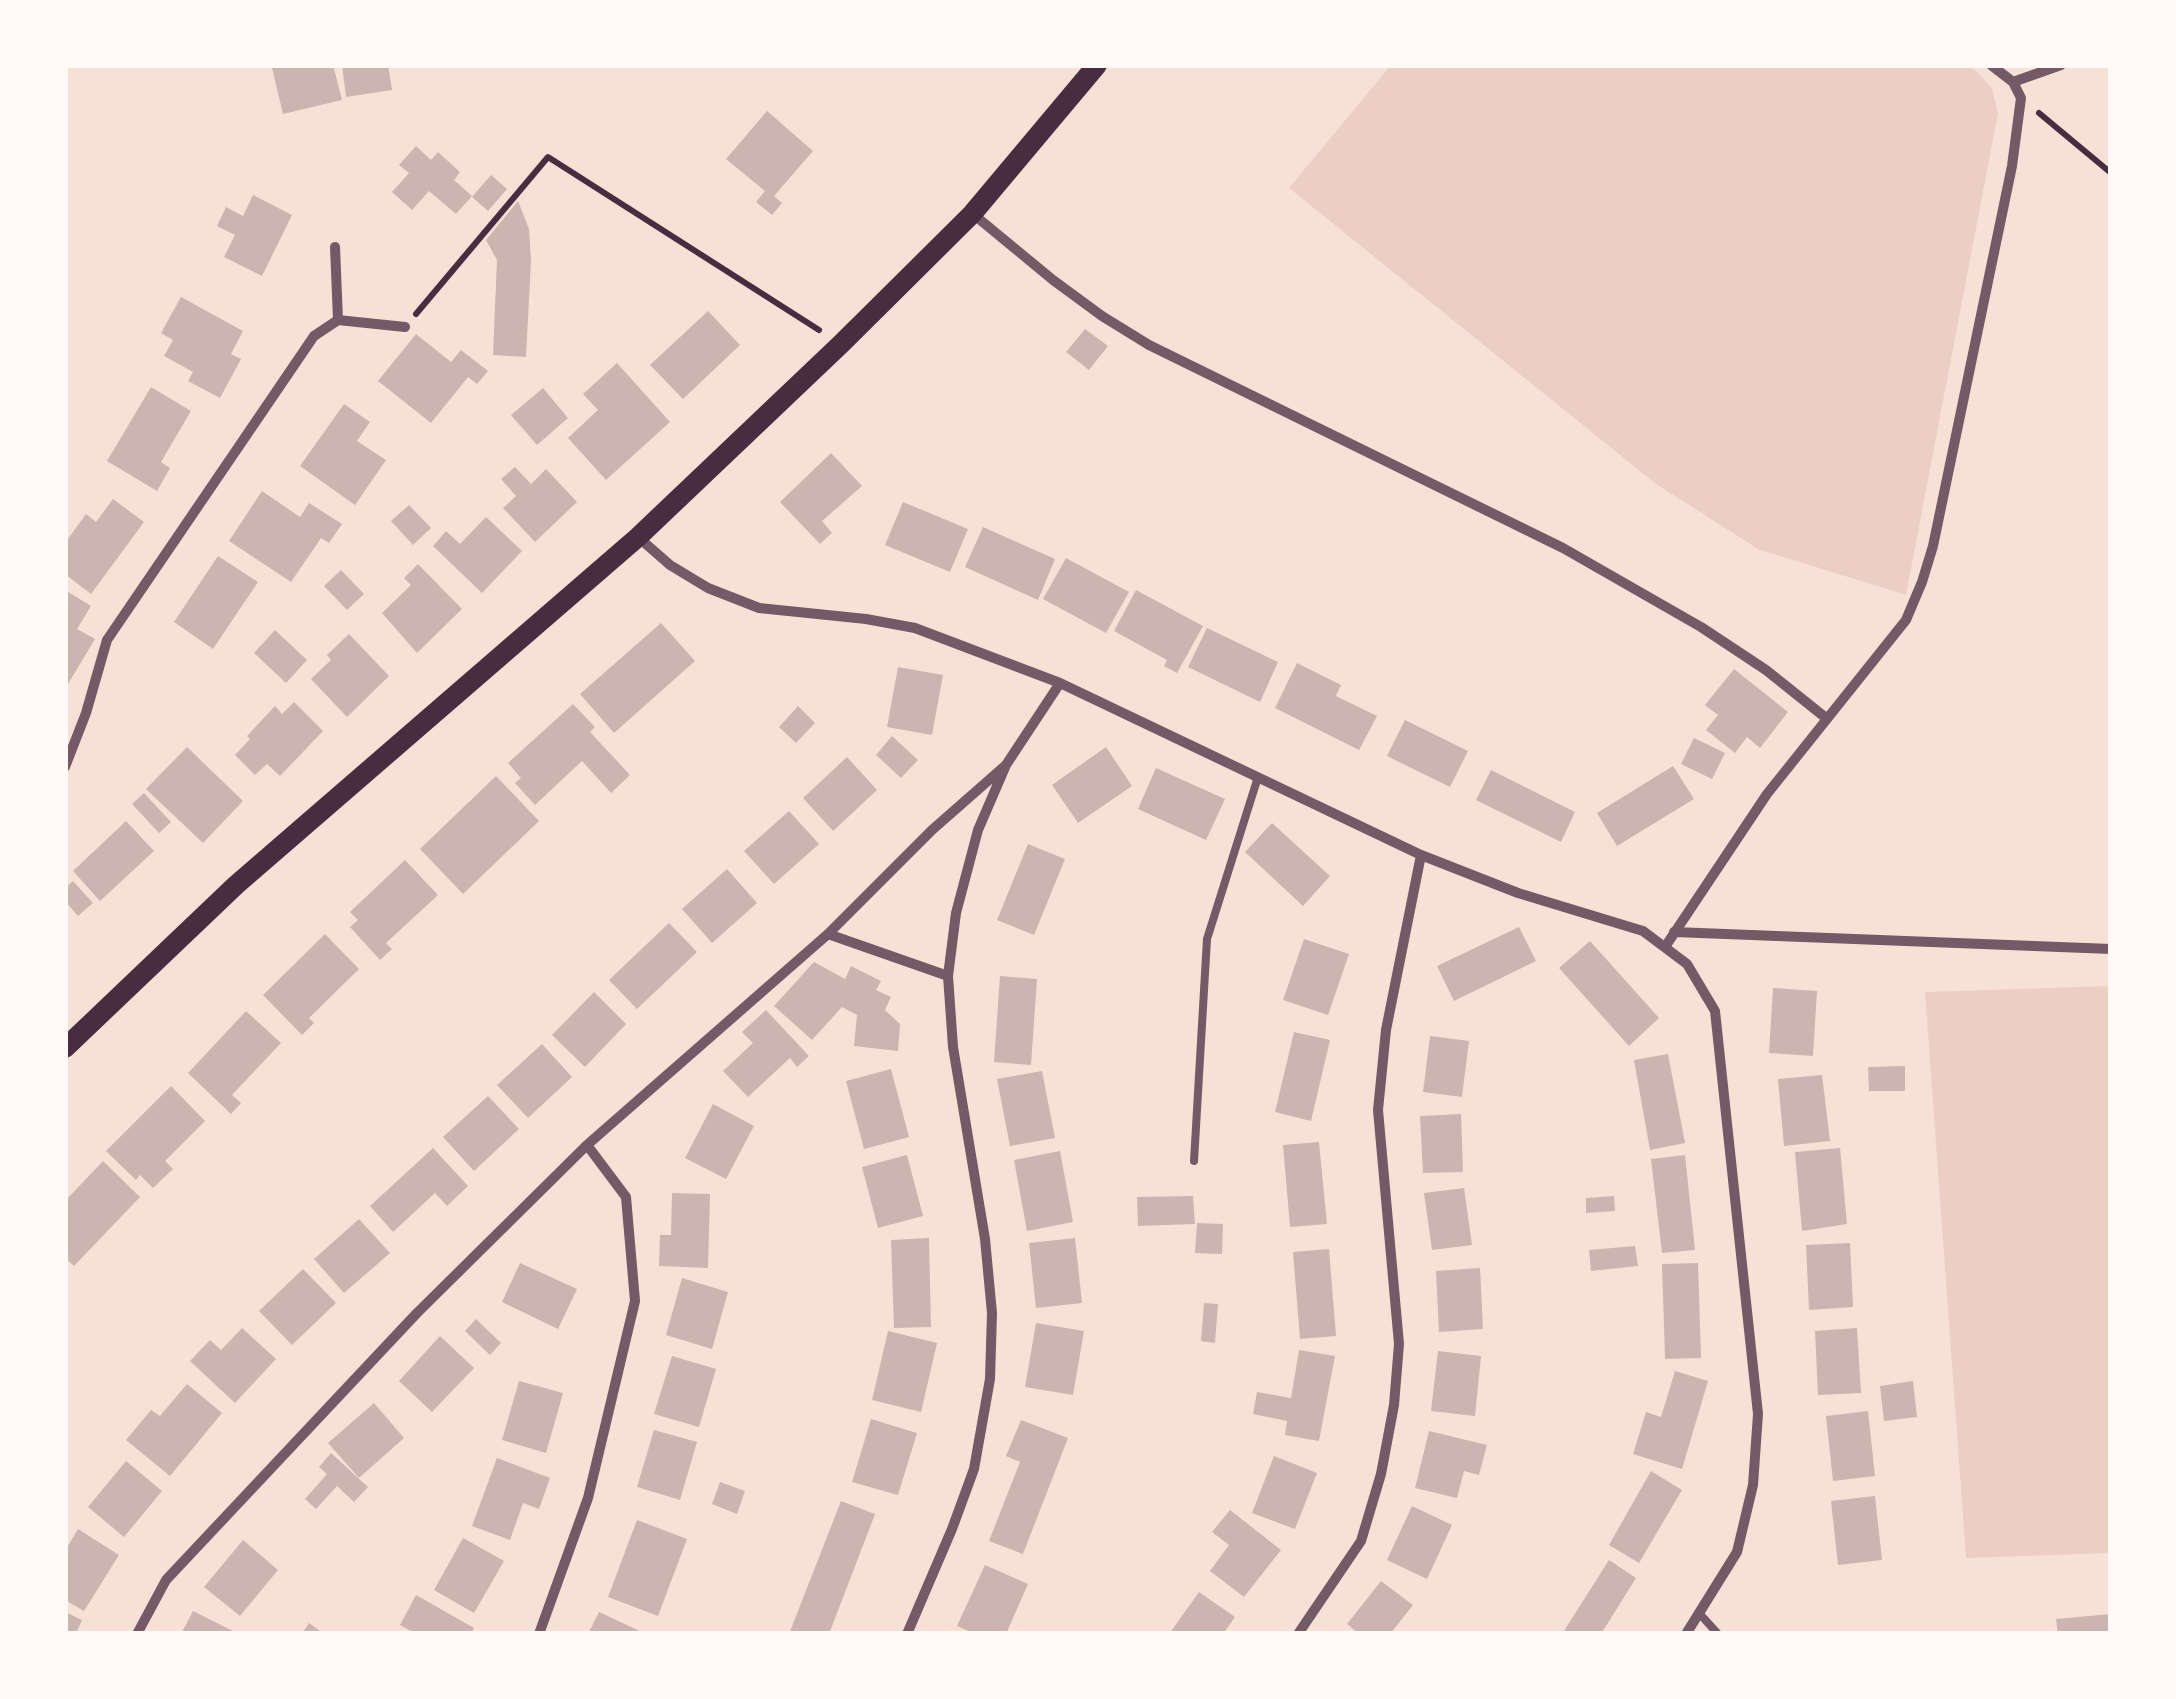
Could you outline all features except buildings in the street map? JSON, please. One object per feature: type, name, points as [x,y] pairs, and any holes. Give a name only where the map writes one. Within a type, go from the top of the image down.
[{"type":"main road","points":[[65,1048],[236,885],[638,537],[841,344],[972,214],[1097,65]]},
{"type":"street","points":[[2013,82],[2060,65]]},
{"type":"street","points":[[1665,948],[1767,794],[1906,620],[1922,582],[1933,546],[2004,204],[2021,98],[2013,82],[1995,68]]},
{"type":"street","points":[[972,214],[1077,298],[1149,345],[1563,548],[1700,627],[1766,670],[1826,718]]},
{"type":"street","points":[[334,247],[338,320]]},
{"type":"street","points":[[65,767],[107,640],[314,336],[338,320],[405,328]]},
{"type":"street","points":[[638,537],[670,565],[708,588],[760,608],[914,628],[1060,682],[1421,854],[1518,893],[1643,931],[1687,964],[1715,1011],[1758,1414],[1752,1485],[1737,1552],[1686,1634]]},
{"type":"street","points":[[907,1634],[974,1469],[990,1379],[992,1314],[988,1276],[971,1148],[952,1047],[948,976],[956,912],[978,830],[1006,765],[1060,682]]},
{"type":"street","points":[[136,1634],[166,1580],[416,1313],[587,1146],[828,934],[932,830],[1006,765]]},
{"type":"street","points":[[1298,1634],[1362,1541],[1382,1474],[1394,1405],[1399,1344],[1378,1110],[1386,1030],[1421,854]]},
{"type":"street","points":[[1674,932],[2111,949]]},
{"type":"street","points":[[828,934],[948,976]]},
{"type":"street","points":[[539,1634],[588,1498],[635,1301],[626,1197],[587,1146]]},
{"type":"lane","points":[[1194,1161],[1207,939],[1258,777]]},
{"type":"lane","points":[[1699,1614],[1718,1634]]},
{"type":"path","points":[[2021,98],[2111,173]]},
{"type":"path","points":[[405,328],[548,157],[841,344]]},
{"type":"shaded area","points":[[1391,65],[1968,65],[1976,71],[1992,88],[1998,113],[1906,595],[1758,549],[1656,484],[1289,188]]},
{"type":"shaded area","points":[[2111,986],[2111,1553],[1966,1558],[1925,992]]}]
